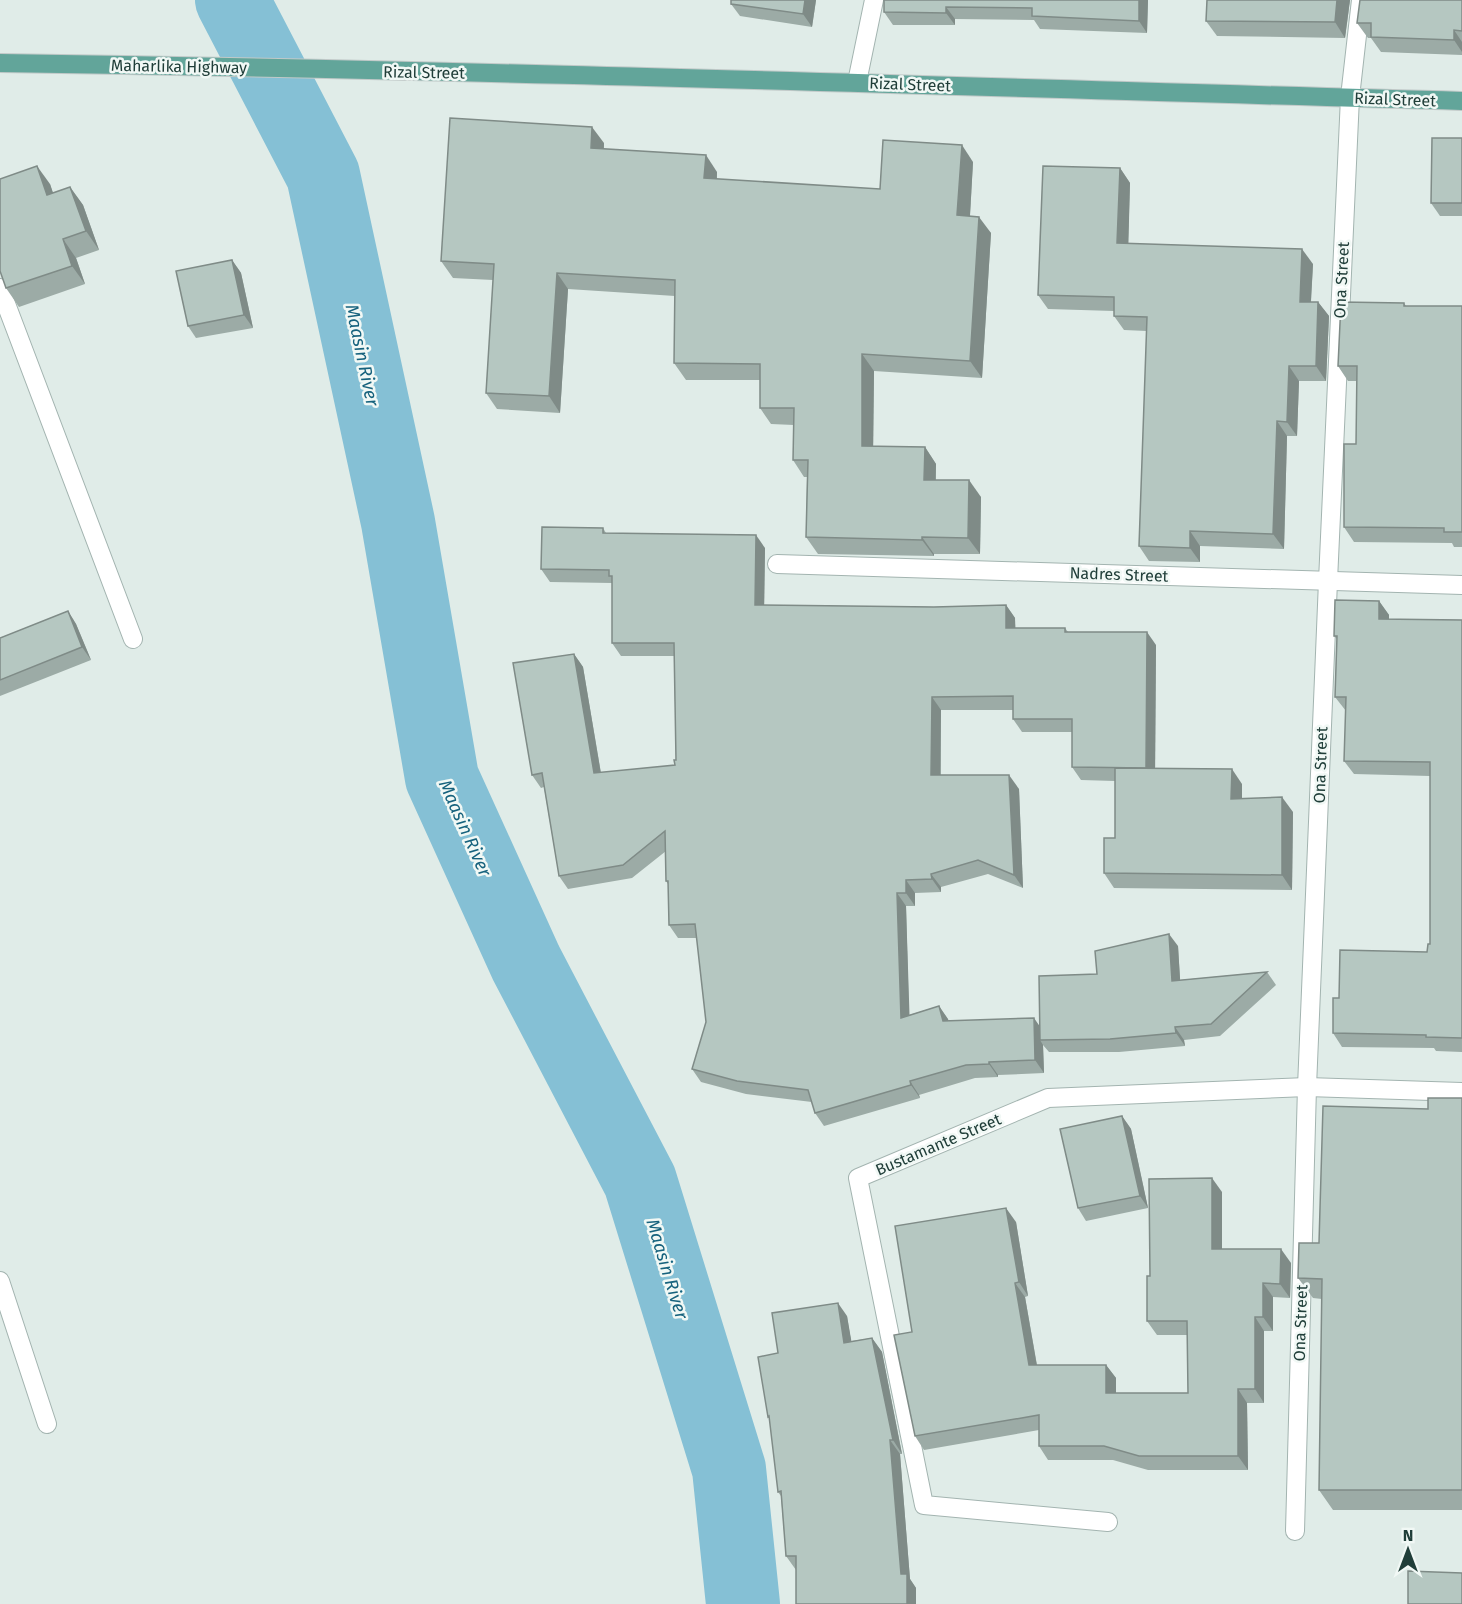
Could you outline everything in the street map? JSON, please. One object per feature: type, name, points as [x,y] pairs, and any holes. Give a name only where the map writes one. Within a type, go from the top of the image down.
[{"type":"main road","name":"Maharlika Highway","points":[[0,63],[357,70]]},
{"type":"main road","name":"Rizal Street","points":[[357,70],[857,82],[1462,101]]},
{"type":"street","points":[[857,82],[874,0]]},
{"type":"street","name":"Ona Street","points":[[1295,1531],[1307,1087],[1328,581],[1350,98],[1361,0]]},
{"type":"street","points":[[0,288],[133,639]]},
{"type":"street","name":"Nadres Street","points":[[777,564],[1462,585]]},
{"type":"street","name":"Bustamante Street","points":[[1108,1522],[924,1505],[858,1178],[1048,1098],[1307,1087],[1462,1092]]},
{"type":"street","points":[[0,1281],[47,1424]]},
{"type":"building","points":[[731,0],[805,0],[803,14],[731,4]]},
{"type":"building","points":[[884,0],[1139,0],[1139,21],[1032,16],[1032,8],[946,7],[946,13],[884,12]]},
{"type":"building","points":[[1207,0],[1337,0],[1335,22],[1206,21]]},
{"type":"building","points":[[1360,0],[1462,0],[1462,31],[1454,30],[1454,40],[1371,37],[1371,23],[1357,23]]},
{"type":"building","points":[[450,118],[592,127],[591,148],[706,155],[704,178],[880,189],[883,140],[962,145],[957,215],[979,217],[970,361],[862,354],[862,446],[925,447],[924,480],[969,480],[968,538],[922,537],[922,540],[806,537],[808,460],[793,460],[794,408],[760,408],[760,364],[674,363],[675,280],[557,273],[549,396],[486,393],[494,264],[441,261]]},
{"type":"building","points":[[1432,138],[1462,138],[1462,203],[1431,203]]},
{"type":"building","points":[[37,166],[47,195],[70,187],[86,231],[63,239],[72,266],[6,288],[0,271],[0,179]]},
{"type":"building","points":[[1043,166],[1120,168],[1117,243],[1302,249],[1300,302],[1318,302],[1316,366],[1289,366],[1287,422],[1277,421],[1273,534],[1190,531],[1190,548],[1139,546],[1147,317],[1114,316],[1114,297],[1038,295]]},
{"type":"building","points":[[232,260],[244,315],[188,326],[176,271]]},
{"type":"building","points":[[1341,302],[1404,303],[1404,306],[1462,306],[1462,532],[1444,532],[1444,528],[1344,527],[1344,444],[1356,444],[1357,366],[1338,366]]},
{"type":"building","points":[[542,527],[603,528],[603,533],[756,535],[755,605],[934,607],[1006,605],[1006,628],[1065,628],[1065,632],[1147,632],[1146,768],[1072,767],[1072,719],[1013,719],[1013,696],[932,697],[931,775],[1009,775],[1014,875],[978,860],[931,874],[932,879],[906,880],[906,893],[897,893],[901,1018],[939,1006],[943,1021],[1034,1018],[1035,1060],[966,1065],[910,1081],[911,1085],[815,1113],[808,1090],[737,1081],[692,1069],[706,1022],[695,924],[669,925],[665,831],[623,865],[559,876],[542,773],[532,775],[513,663],[574,654],[594,773],[675,765],[674,643],[612,643],[612,576],[609,576],[609,570],[541,569]]},
{"type":"building","points":[[1335,600],[1379,601],[1379,619],[1462,620],[1462,1038],[1333,1033],[1333,998],[1339,998],[1340,950],[1427,952],[1428,944],[1430,944],[1430,762],[1344,761],[1346,697],[1335,697],[1337,636],[1334,636]]},
{"type":"building","points":[[68,611],[82,647],[0,680],[0,638]]},
{"type":"building","points":[[1115,768],[1232,769],[1231,799],[1282,797],[1282,875],[1104,873],[1104,838],[1115,838]]},
{"type":"building","points":[[1169,934],[1172,981],[1267,972],[1211,1024],[1175,1027],[1176,1033],[1110,1039],[1040,1040],[1039,976],[1097,974],[1095,951]]},
{"type":"building","points":[[1428,1098],[1462,1098],[1462,1490],[1319,1490],[1322,1279],[1298,1278],[1299,1243],[1319,1243],[1323,1106],[1428,1109]]},
{"type":"building","points":[[1122,1116],[1140,1196],[1078,1208],[1060,1129]]},
{"type":"building","points":[[1212,1178],[1212,1249],[1281,1249],[1280,1284],[1263,1283],[1263,1317],[1255,1317],[1255,1389],[1238,1389],[1238,1456],[1139,1456],[1104,1446],[1039,1446],[1039,1415],[915,1436],[894,1335],[912,1332],[895,1226],[1006,1208],[1019,1282],[1015,1283],[1029,1365],[1106,1365],[1106,1393],[1188,1393],[1187,1321],[1147,1321],[1147,1276],[1150,1276],[1149,1179]]},
{"type":"building","points":[[838,1303],[844,1343],[872,1338],[893,1440],[890,1440],[901,1574],[907,1574],[907,1604],[796,1604],[796,1556],[786,1556],[781,1491],[778,1492],[769,1416],[758,1357],[778,1353],[772,1313]]},
{"type":"building","points":[[1408,1571],[1462,1573],[1462,1604],[1408,1604]]},
{"type":"waterway","name":"Maasin River","points":[[232,0],[323,175],[398,522],[442,778],[526,963],[640,1181],[729,1469],[743,1604]]}]
